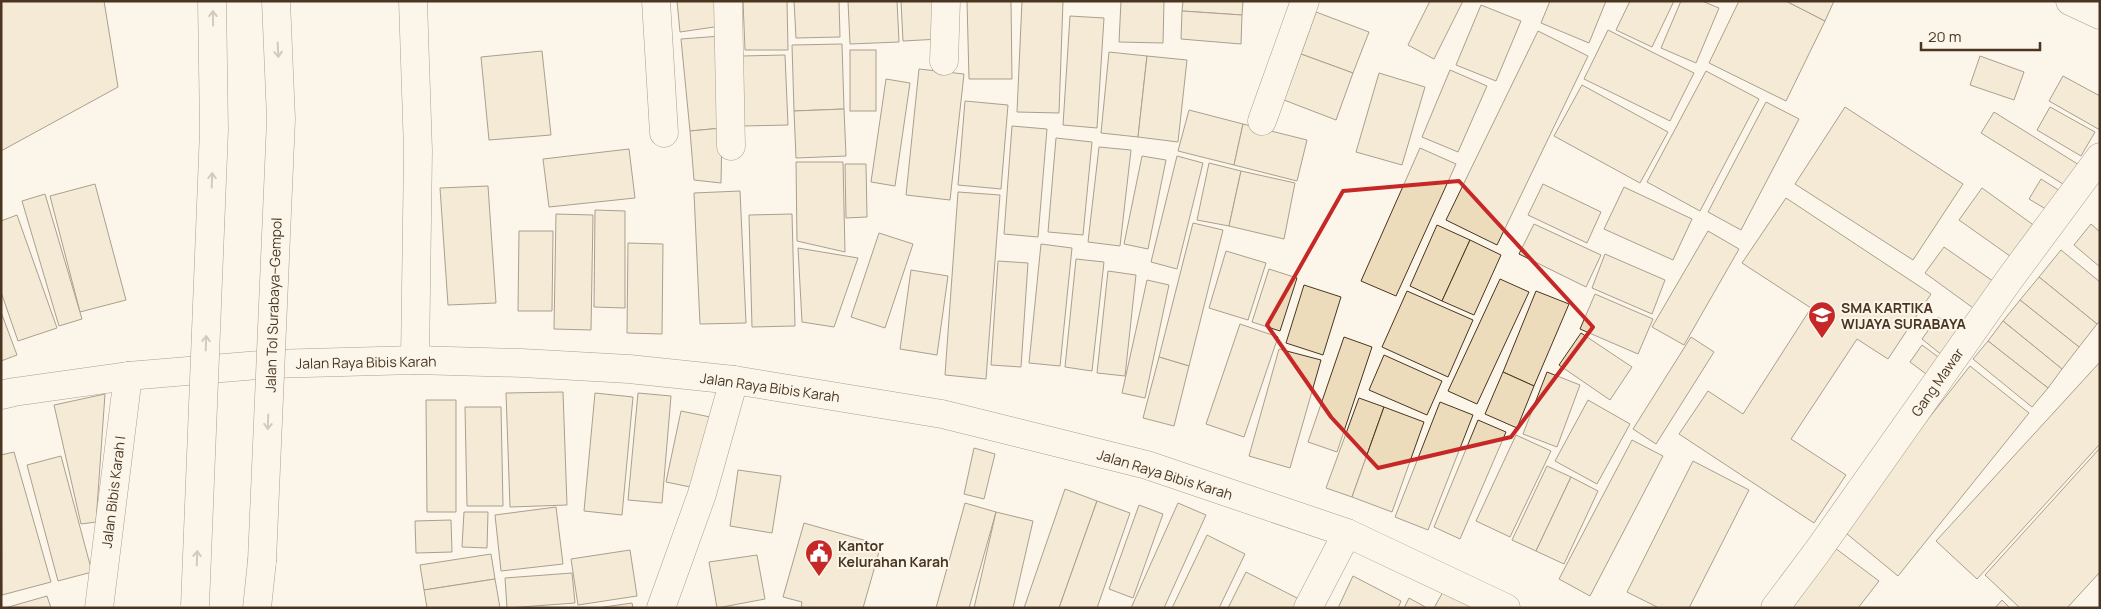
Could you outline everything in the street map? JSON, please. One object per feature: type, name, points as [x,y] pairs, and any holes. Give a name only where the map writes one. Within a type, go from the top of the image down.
[{"type":"main road","points":[[195,607],[214,130],[212,1]]},
{"type":"main road","name":"Jalan Tol Surabaya–Gempol","points":[[257,608],[262,561],[281,119],[276,1]]},
{"type":"main road","points":[[413,1],[418,151],[415,360]]},
{"type":"main road","points":[[656,1],[664,133]]},
{"type":"main road","points":[[728,1],[731,146]]},
{"type":"main road","points":[[944,61],[946,1]]},
{"type":"main road","points":[[1262,121],[1304,1]]},
{"type":"main road","points":[[2070,1],[2100,15]]},
{"type":"main road","name":"Gang Mawar","points":[[1775,608],[1817,552],[2009,280],[2100,157]]},
{"type":"main road","name":"Jalan Raya Bibis Karah","points":[[1,395],[128,376],[271,364],[415,360],[580,366],[734,380],[942,414],[1137,463],[1347,533],[1506,608]]},
{"type":"main road","name":"Jalan Bibis Karah I","points":[[99,608],[128,376]]},
{"type":"main road","points":[[661,608],[702,494],[734,380]]},
{"type":"main road","points":[[1308,608],[1347,533]]},
{"type":"highlighted area","points":[[1459,181],[1593,327],[1511,437],[1378,468],[1331,417],[1267,325],[1343,191]]},
{"type":"building","points":[[1,1],[104,1],[118,87],[1,151]]},
{"type":"building","points":[[677,1],[718,1],[721,26],[680,32]]},
{"type":"building","points":[[743,1],[787,1],[788,50],[745,50]]},
{"type":"building","points":[[794,1],[839,1],[840,37],[796,38]]},
{"type":"building","points":[[848,1],[897,1],[899,42],[850,44]]},
{"type":"building","points":[[901,1],[937,1],[940,39],[903,41]]},
{"type":"building","points":[[967,1],[1011,1],[1012,79],[969,79]]},
{"type":"building","points":[[1022,1],[1063,1],[1059,113],[1017,112]]},
{"type":"building","points":[[1121,1],[1164,1],[1163,43],[1119,42]]},
{"type":"building","points":[[1183,1],[1243,1],[1242,15],[1182,11]]},
{"type":"building","points":[[1430,1],[1463,1],[1434,59],[1408,45]]},
{"type":"building","points":[[1550,1],[1606,1],[1589,43],[1541,23]]},
{"type":"building","points":[[1630,1],[1674,1],[1652,47],[1616,30]]},
{"type":"building","points":[[1681,1],[1702,1],[1719,8],[1696,63],[1661,48]]},
{"type":"building","points":[[1739,1],[1786,1],[1825,21],[1786,101],[1709,63]]},
{"type":"building","points":[[1786,1],[1834,1],[1825,21]]},
{"type":"building","points":[[1481,5],[1521,21],[1496,81],[1456,65]]},
{"type":"building","points":[[1182,11],[1242,15],[1241,44],[1181,39]]},
{"type":"building","points":[[1316,12],[1369,32],[1353,73],[1301,54]]},
{"type":"building","points":[[1070,16],[1104,18],[1097,128],[1063,125]]},
{"type":"building","points":[[1608,30],[1694,73],[1670,121],[1584,79]]},
{"type":"building","points":[[1538,31],[1588,56],[1497,245],[1446,220]]},
{"type":"building","points":[[721,36],[722,128],[690,131],[681,39]]},
{"type":"building","points":[[842,44],[844,109],[794,111],[792,45]]},
{"type":"building","points":[[850,50],[876,50],[876,111],[850,111]]},
{"type":"building","points":[[542,51],[551,135],[489,140],[481,57]]},
{"type":"building","points":[[1109,52],[1147,56],[1138,137],[1101,133]]},
{"type":"building","points":[[1301,54],[1353,73],[1336,120],[1284,100]]},
{"type":"building","points":[[785,55],[788,125],[744,126],[742,56]]},
{"type":"building","points":[[1147,56],[1187,60],[1178,142],[1138,137]]},
{"type":"building","points":[[1980,56],[2024,72],[2014,100],[1970,85]]},
{"type":"building","points":[[919,69],[964,74],[950,200],[906,195]]},
{"type":"building","points":[[1450,70],[1487,86],[1458,152],[1422,137]]},
{"type":"building","points":[[1706,71],[1759,99],[1700,211],[1647,182]]},
{"type":"building","points":[[1379,73],[1425,87],[1402,165],[1356,152]]},
{"type":"building","points":[[2063,76],[2100,96],[2100,130],[2049,101]]},
{"type":"building","points":[[886,79],[910,83],[895,186],[871,182]]},
{"type":"building","points":[[1582,85],[1668,132],[1640,183],[1554,136]]},
{"type":"building","points":[[965,101],[1008,105],[1001,189],[958,185]]},
{"type":"building","points":[[1766,102],[1799,119],[1741,230],[1708,212]]},
{"type":"building","points":[[1845,107],[1963,184],[1913,260],[1795,184]]},
{"type":"building","points":[[2050,107],[2095,132],[2081,156],[2037,130]]},
{"type":"building","points":[[844,109],[846,156],[796,158],[794,111]]},
{"type":"building","points":[[1189,110],[1243,124],[1234,165],[1178,151]]},
{"type":"building","points":[[1994,112],[2084,168],[2071,189],[1981,133]]},
{"type":"building","points":[[1243,124],[1307,140],[1297,181],[1234,165]]},
{"type":"building","points":[[1012,126],[1047,129],[1038,237],[1004,234]]},
{"type":"building","points":[[722,128],[721,183],[694,180],[690,131]]},
{"type":"building","points":[[1056,138],[1092,142],[1083,235],[1048,232]]},
{"type":"building","points":[[1099,147],[1131,150],[1120,246],[1088,242]]},
{"type":"building","points":[[1420,148],[1456,164],[1396,296],[1361,281]]},
{"type":"building","points":[[629,149],[635,198],[549,207],[543,159]]},
{"type":"building","points":[[1142,156],[1166,160],[1148,249],[1124,244]]},
{"type":"building","points":[[1177,156],[1203,163],[1177,269],[1151,262]]},
{"type":"building","points":[[796,162],[843,162],[845,252],[797,241]]},
{"type":"building","points":[[1209,163],[1241,171],[1229,226],[1197,220]]},
{"type":"building","points":[[845,164],[866,164],[867,217],[846,218]]},
{"type":"building","points":[[1241,171],[1295,183],[1284,239],[1229,226]]},
{"type":"building","points":[[2041,179],[2065,194],[2054,214],[2029,199]]},
{"type":"building","points":[[95,184],[126,300],[80,312],[50,196]]},
{"type":"building","points":[[1543,184],[1601,212],[1587,243],[1528,215]]},
{"type":"building","points":[[488,186],[496,303],[448,305],[440,188]]},
{"type":"building","points":[[1624,187],[1692,219],[1673,260],[1604,229]]},
{"type":"building","points":[[1982,188],[2039,229],[2017,261],[1959,220]]},
{"type":"building","points":[[740,191],[746,323],[700,324],[694,193]]},
{"type":"building","points":[[958,192],[1000,195],[986,379],[945,375]]},
{"type":"building","points":[[45,194],[82,319],[59,326],[22,201]]},
{"type":"building","points":[[1786,198],[1931,294],[1888,359],[1857,339],[1791,439],[1846,475],[1814,523],[1679,434],[1708,391],[1743,414],[1811,308],[1742,263]]},
{"type":"building","points":[[595,210],[625,211],[625,308],[594,307]]},
{"type":"building","points":[[556,214],[593,215],[591,330],[554,329]]},
{"type":"building","points":[[792,214],[795,326],[752,327],[749,215]]},
{"type":"building","points":[[17,215],[57,328],[18,341],[1,292],[1,221]]},
{"type":"building","points":[[1193,223],[1223,230],[1189,366],[1159,357]]},
{"type":"building","points":[[1534,224],[1601,255],[1586,287],[1519,254]]},
{"type":"building","points":[[2091,224],[2100,232],[2100,267],[2074,245]]},
{"type":"building","points":[[1437,225],[1470,240],[1442,301],[1410,286]]},
{"type":"building","points":[[519,231],[553,231],[552,311],[518,311]]},
{"type":"building","points":[[1708,231],[1739,249],[1684,345],[1652,327]]},
{"type":"building","points":[[879,233],[913,244],[885,328],[851,317]]},
{"type":"building","points":[[1470,240],[1501,255],[1474,315],[1442,301]]},
{"type":"building","points":[[628,243],[663,244],[662,334],[627,333]]},
{"type":"building","points":[[1041,244],[1072,248],[1060,366],[1029,363]]},
{"type":"building","points":[[1944,247],[2000,286],[1980,313],[1925,273]]},
{"type":"building","points":[[798,248],[858,258],[834,327],[802,322]]},
{"type":"building","points":[[2061,250],[2100,282],[2100,321],[2097,324],[2039,277]]},
{"type":"building","points":[[1226,251],[1266,263],[1248,320],[1209,308]]},
{"type":"building","points":[[1605,254],[1665,280],[1652,314],[1592,288]]},
{"type":"building","points":[[1076,259],[1104,262],[1092,371],[1065,367]]},
{"type":"building","points":[[998,261],[1028,263],[1021,367],[991,365]]},
{"type":"building","points":[[1269,269],[1297,278],[1280,331],[1252,322]]},
{"type":"building","points":[[911,270],[948,276],[937,355],[900,349]]},
{"type":"building","points":[[1108,271],[1136,275],[1125,376],[1097,373]]},
{"type":"building","points":[[2039,277],[2097,324],[2079,347],[2020,300]]},
{"type":"building","points":[[1500,279],[1529,292],[1477,404],[1448,391]]},
{"type":"building","points":[[1147,280],[1169,285],[1145,398],[1122,393]]},
{"type":"building","points":[[1304,285],[1341,297],[1323,355],[1286,343]]},
{"type":"building","points":[[1407,291],[1473,320],[1448,377],[1382,347]]},
{"type":"building","points":[[1536,291],[1569,304],[1534,386],[1503,372]]},
{"type":"building","points":[[1595,294],[1653,319],[1638,354],[1580,329]]},
{"type":"building","points":[[2020,300],[2079,347],[2062,369],[2003,321]]},
{"type":"building","points":[[1,312],[17,355],[1,361]]},
{"type":"building","points":[[1938,317],[1965,337],[1948,360],[1922,339]]},
{"type":"building","points":[[2003,321],[2062,369],[2048,388],[1988,341]]},
{"type":"building","points":[[1240,324],[1278,337],[1244,437],[1206,424]]},
{"type":"building","points":[[1581,333],[1632,367],[1610,400],[1559,365]]},
{"type":"building","points":[[1344,337],[1372,347],[1337,452],[1308,442]]},
{"type":"building","points":[[1691,337],[1714,352],[1656,444],[1633,429]]},
{"type":"building","points":[[1988,341],[2048,388],[2032,407],[1973,359]]},
{"type":"building","points":[[1922,345],[1945,362],[1933,379],[1910,362]]},
{"type":"building","points":[[1279,349],[1321,360],[1290,468],[1249,456]]},
{"type":"building","points":[[1384,355],[1442,381],[1427,415],[1369,390]]},
{"type":"building","points":[[1159,357],[1189,366],[1174,426],[1143,418]]},
{"type":"building","points":[[2100,362],[2100,444],[1977,579],[1936,541]]},
{"type":"building","points":[[1970,366],[2029,413],[1898,576],[1841,529]]},
{"type":"building","points":[[1503,372],[1534,386],[1517,428],[1485,414]]},
{"type":"building","points":[[1547,372],[1580,385],[1557,447],[1523,434]]},
{"type":"building","points":[[563,392],[567,505],[510,507],[506,393]]},
{"type":"building","points":[[595,393],[633,397],[622,515],[584,511]]},
{"type":"building","points":[[638,393],[671,396],[662,503],[628,500]]},
{"type":"building","points":[[105,394],[96,522],[81,524],[54,405]]},
{"type":"building","points":[[1359,398],[1384,407],[1352,497],[1326,488]]},
{"type":"building","points":[[426,400],[456,400],[456,512],[427,512]]},
{"type":"building","points":[[1588,400],[1630,424],[1597,484],[1555,461]]},
{"type":"building","points":[[1440,402],[1473,415],[1428,530],[1395,517]]},
{"type":"building","points":[[465,407],[501,407],[503,506],[467,506]]},
{"type":"building","points":[[1384,407],[1424,422],[1392,512],[1352,497]]},
{"type":"building","points":[[681,411],[715,418],[700,489],[666,482]]},
{"type":"building","points":[[1478,420],[1506,432],[1460,539],[1434,527]]},
{"type":"building","points":[[1516,435],[1551,451],[1510,537],[1476,521]]},
{"type":"building","points":[[1632,440],[1663,456],[1590,596],[1559,579]]},
{"type":"building","points":[[974,448],[995,454],[984,499],[964,494]]},
{"type":"building","points":[[2100,448],[2100,572],[2067,608],[2020,608],[1985,575]]},
{"type":"building","points":[[14,452],[51,582],[2,595],[1,455]]},
{"type":"building","points":[[61,456],[92,572],[58,581],[27,465]]},
{"type":"building","points":[[1693,461],[1749,490],[1689,608],[1659,608],[1627,592]]},
{"type":"building","points":[[1547,466],[1571,477],[1536,551],[1512,540]]},
{"type":"building","points":[[738,470],[781,476],[772,533],[730,526]]},
{"type":"building","points":[[1571,477],[1598,491],[1564,564],[1536,551]]},
{"type":"building","points":[[1065,489],[1097,501],[1059,608],[1024,608]]},
{"type":"building","points":[[1097,501],[1130,513],[1097,608],[1059,608]]},
{"type":"building","points":[[965,503],[996,512],[969,608],[936,608]]},
{"type":"building","points":[[1178,503],[1206,515],[1164,608],[1131,608]]},
{"type":"building","points":[[1139,505],[1163,514],[1133,598],[1109,589]]},
{"type":"building","points":[[556,507],[563,564],[501,571],[495,515]]},
{"type":"building","points":[[464,512],[488,512],[487,548],[462,547]]},
{"type":"building","points":[[996,512],[1033,521],[1013,608],[974,608]]},
{"type":"building","points":[[451,520],[452,552],[416,553],[415,521]]},
{"type":"building","points":[[804,523],[881,545],[863,608],[801,608],[802,602],[783,597]]},
{"type":"building","points":[[1207,535],[1245,554],[1219,608],[1172,608]]},
{"type":"building","points":[[1835,548],[1879,581],[1858,608],[1790,608]]},
{"type":"building","points":[[630,550],[637,596],[578,605],[571,559]]},
{"type":"building","points":[[491,554],[495,579],[424,590],[420,565]]},
{"type":"building","points":[[757,555],[765,599],[717,608],[709,562]]},
{"type":"building","points":[[1246,572],[1299,599],[1294,608],[1228,608]]},
{"type":"building","points":[[572,573],[575,603],[507,608],[505,578]]},
{"type":"building","points":[[1353,576],[1401,601],[1398,608],[1338,608]]},
{"type":"building","points":[[495,579],[500,608],[427,608],[424,590]]},
{"type":"building","points":[[1449,581],[1478,597],[1473,608],[1434,608]]},
{"type":"building","points":[[47,596],[51,608],[5,608]]},
{"type":"building","points":[[1409,598],[1427,608],[1404,608]]},
{"type":"building","points":[[2002,600],[2010,608],[1995,608]]},
{"type":"building","points":[[632,603],[633,608],[597,608]]},
{"type":"place","name":"SMA KARTIKA WIJAYA SURABAYA","points":[[1822,339]]},
{"type":"place","name":"Kantor Kelurahan Karah","points":[[819,577]]}]
